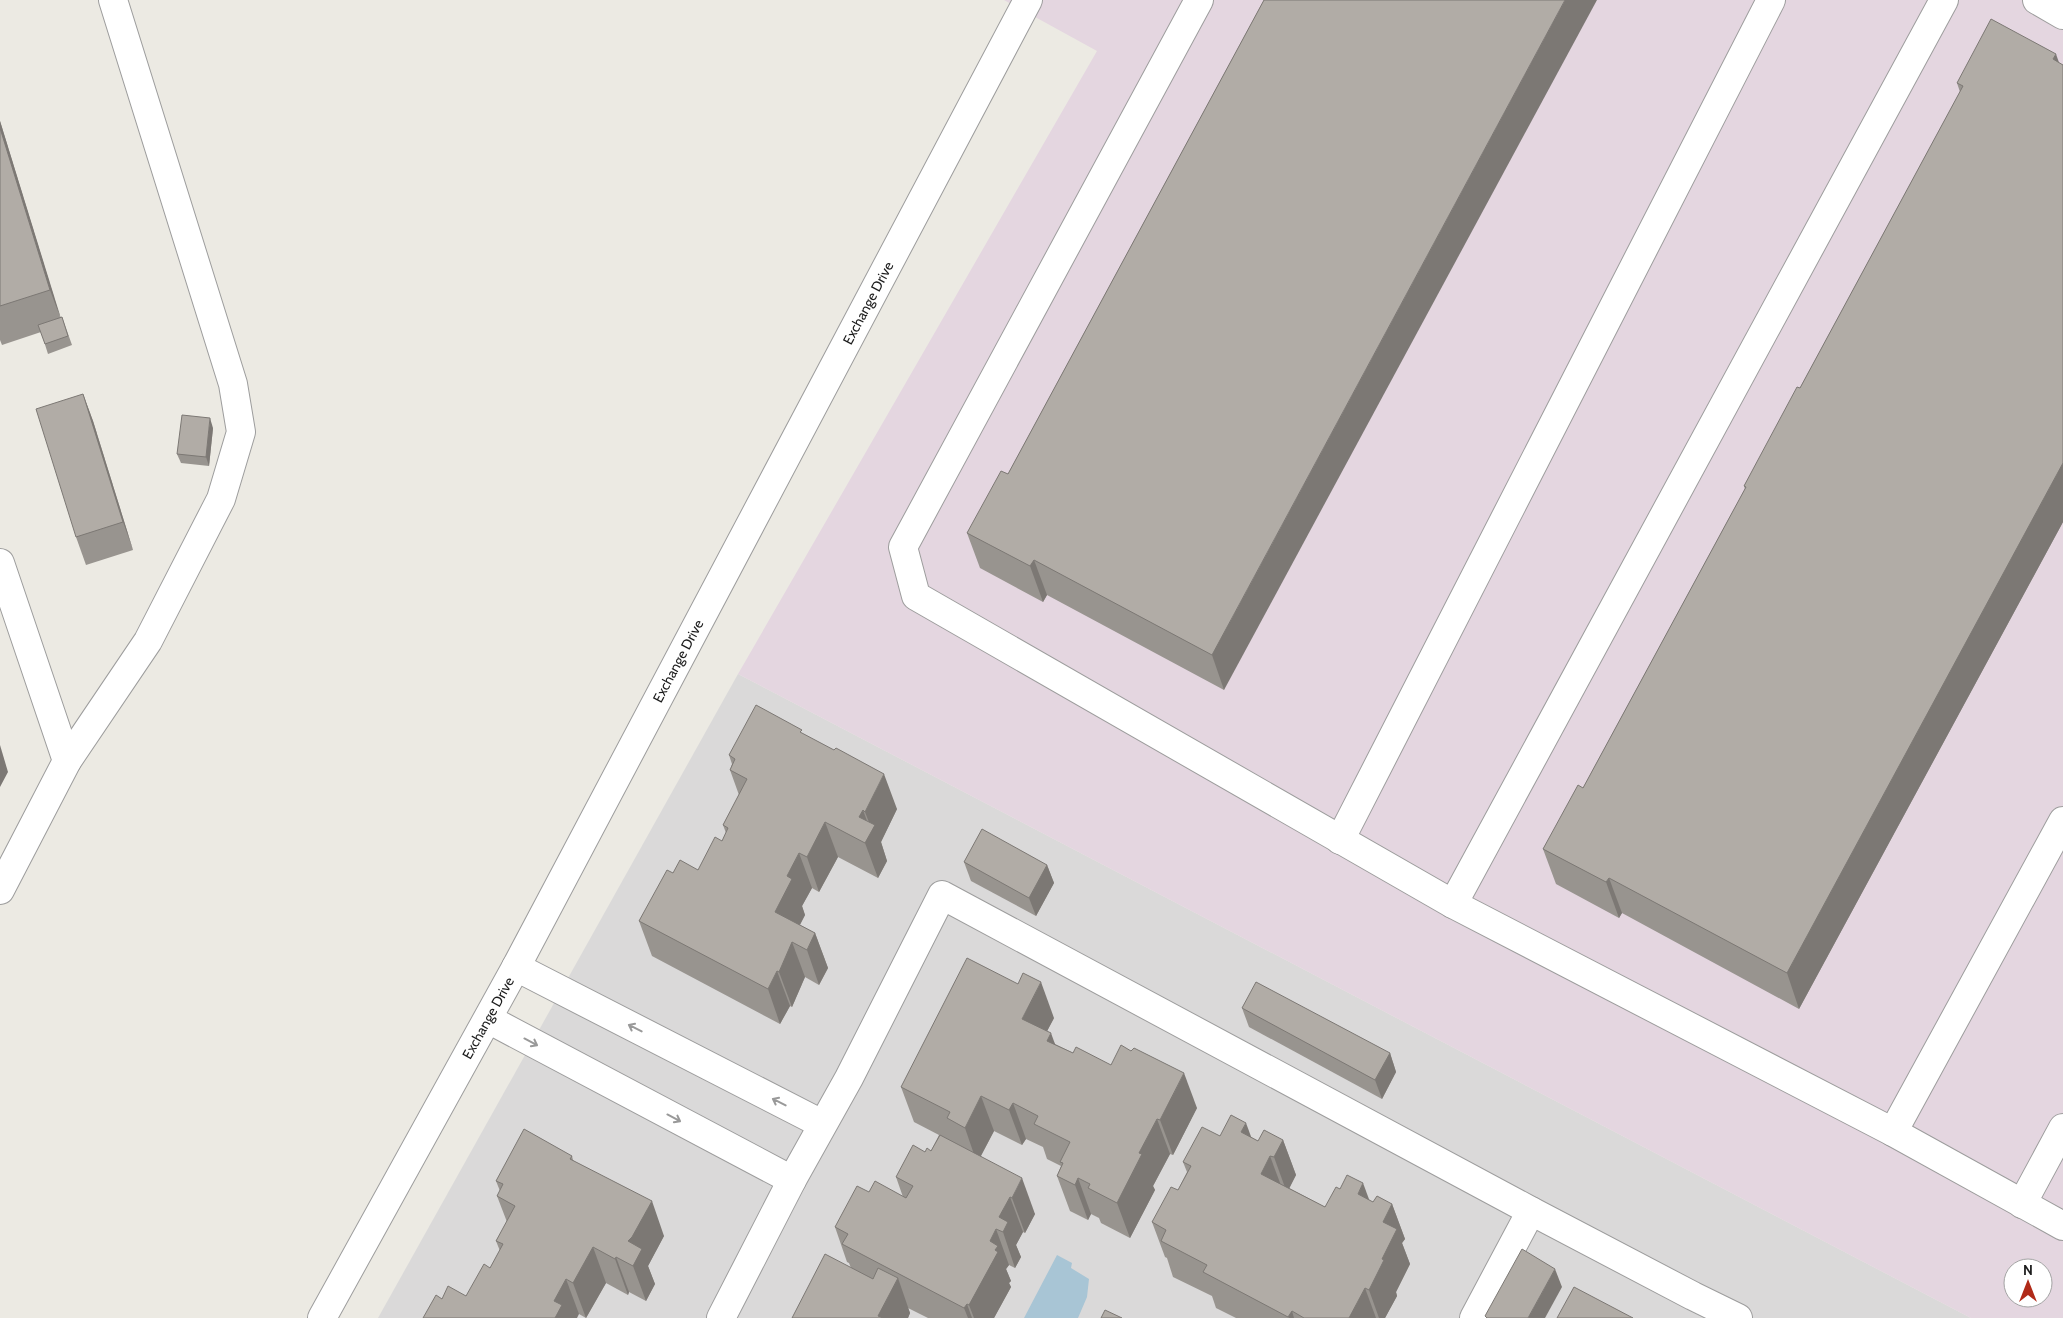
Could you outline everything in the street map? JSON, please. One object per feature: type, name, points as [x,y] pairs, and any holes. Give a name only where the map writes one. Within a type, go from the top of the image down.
[{"type":"street","points":[[0,890],[67,760],[148,641],[222,499],[241,432],[234,384],[113,0]]},
{"type":"street","name":"Exchange Drive","points":[[322,1318],[516,967],[1028,0]]},
{"type":"street","points":[[1199,0],[902,547],[916,596],[1453,904],[1893,1132],[2063,1226]]},
{"type":"street","points":[[1340,840],[1771,0]]},
{"type":"street","points":[[1453,904],[1944,0]]},
{"type":"street","points":[[2037,0],[2063,15]]},
{"type":"street","points":[[0,563],[67,760]]},
{"type":"street","points":[[1893,1132],[2063,821]]},
{"type":"street","points":[[721,1318],[792,1180],[849,1078],[942,895],[1530,1211],[1738,1318]]},
{"type":"street","points":[[516,967],[822,1124]]},
{"type":"street","points":[[488,1019],[792,1180]]},
{"type":"street","points":[[2022,1204],[2063,1128]]},
{"type":"street","points":[[1474,1318],[1530,1211]]},
{"type":"shaded area","points":[[1004,0],[2063,0],[2063,1318],[1971,1318],[738,674],[1097,51]]},
{"type":"shaded area","points":[[738,674],[1971,1318],[378,1318]]},
{"type":"water","points":[[1057,1255],[1072,1263],[1071,1268],[1089,1279],[1087,1297],[1078,1318],[1024,1318]]},
{"type":"building","points":[[1264,0],[1565,0],[1212,655],[1034,560],[1030,566],[967,533],[1001,471],[1008,474]]},
{"type":"building","points":[[1991,19],[2056,54],[2053,59],[2063,65],[2063,463],[1787,973],[1609,878],[1606,882],[1543,849],[1578,785],[1583,788],[1746,487],[1744,486],[1797,387],[1800,388],[1963,86],[1957,83]]},
{"type":"building","points":[[0,128],[50,290],[0,306]]},
{"type":"building","points":[[62,317],[68,336],[45,344],[38,325]]},
{"type":"building","points":[[83,394],[123,522],[76,537],[36,409]]},
{"type":"building","points":[[182,415],[210,418],[206,457],[177,454]]},
{"type":"building","points":[[756,705],[802,730],[800,732],[834,750],[836,748],[884,774],[865,812],[863,810],[859,817],[875,825],[865,843],[825,822],[807,857],[799,853],[787,876],[792,879],[775,912],[815,933],[807,950],[792,942],[779,972],[777,971],[768,989],[639,921],[667,870],[673,873],[680,860],[698,870],[715,837],[722,841],[728,828],[723,825],[747,779],[730,770],[735,759],[729,755]]},
{"type":"building","points":[[982,829],[1047,865],[1029,898],[964,862]]},
{"type":"building","points":[[967,958],[1018,984],[1023,973],[1041,982],[1022,1019],[1051,1033],[1047,1041],[1073,1053],[1076,1047],[1111,1065],[1121,1045],[1131,1051],[1134,1048],[1184,1073],[1160,1120],[1157,1119],[1139,1153],[1142,1154],[1117,1203],[1088,1188],[1090,1184],[1078,1178],[1075,1185],[1057,1176],[1063,1163],[1060,1162],[1070,1142],[1034,1124],[1038,1116],[1013,1103],[1009,1110],[981,1096],[965,1128],[947,1118],[950,1112],[901,1087]]},
{"type":"building","points":[[1256,982],[1390,1053],[1375,1080],[1242,1008]]},
{"type":"building","points":[[1231,1115],[1246,1123],[1241,1132],[1258,1141],[1264,1130],[1283,1140],[1274,1157],[1270,1156],[1261,1174],[1325,1207],[1336,1187],[1340,1189],[1347,1175],[1363,1183],[1358,1194],[1373,1202],[1377,1196],[1392,1204],[1383,1222],[1397,1229],[1369,1290],[1365,1288],[1349,1318],[1304,1318],[1292,1311],[1288,1317],[1203,1272],[1207,1265],[1161,1241],[1166,1230],[1152,1222],[1171,1187],[1178,1190],[1191,1166],[1183,1162],[1202,1127],[1220,1136]]},
{"type":"building","points":[[524,1129],[572,1156],[570,1159],[652,1201],[628,1241],[642,1249],[633,1266],[593,1247],[573,1283],[566,1279],[554,1301],[562,1305],[555,1318],[423,1318],[436,1295],[442,1299],[448,1286],[466,1296],[484,1264],[490,1268],[503,1244],[496,1241],[515,1206],[497,1196],[503,1184],[496,1181]]},
{"type":"building","points":[[940,1135],[1022,1178],[1012,1198],[1010,1197],[999,1217],[1008,1222],[1003,1232],[996,1229],[990,1241],[998,1246],[995,1250],[998,1252],[969,1305],[967,1304],[964,1308],[842,1244],[848,1234],[835,1227],[857,1186],[869,1192],[875,1181],[906,1198],[913,1186],[896,1177],[913,1145],[925,1152],[927,1148],[931,1151]]},
{"type":"building","points":[[1522,1249],[1555,1269],[1528,1318],[1487,1318],[1485,1316]]},
{"type":"building","points":[[825,1254],[873,1279],[878,1268],[898,1278],[878,1316],[883,1318],[792,1318]]},
{"type":"building","points":[[1574,1287],[1633,1318],[1557,1318]]},
{"type":"building","points":[[1105,1310],[1122,1318],[1101,1318]]}]
